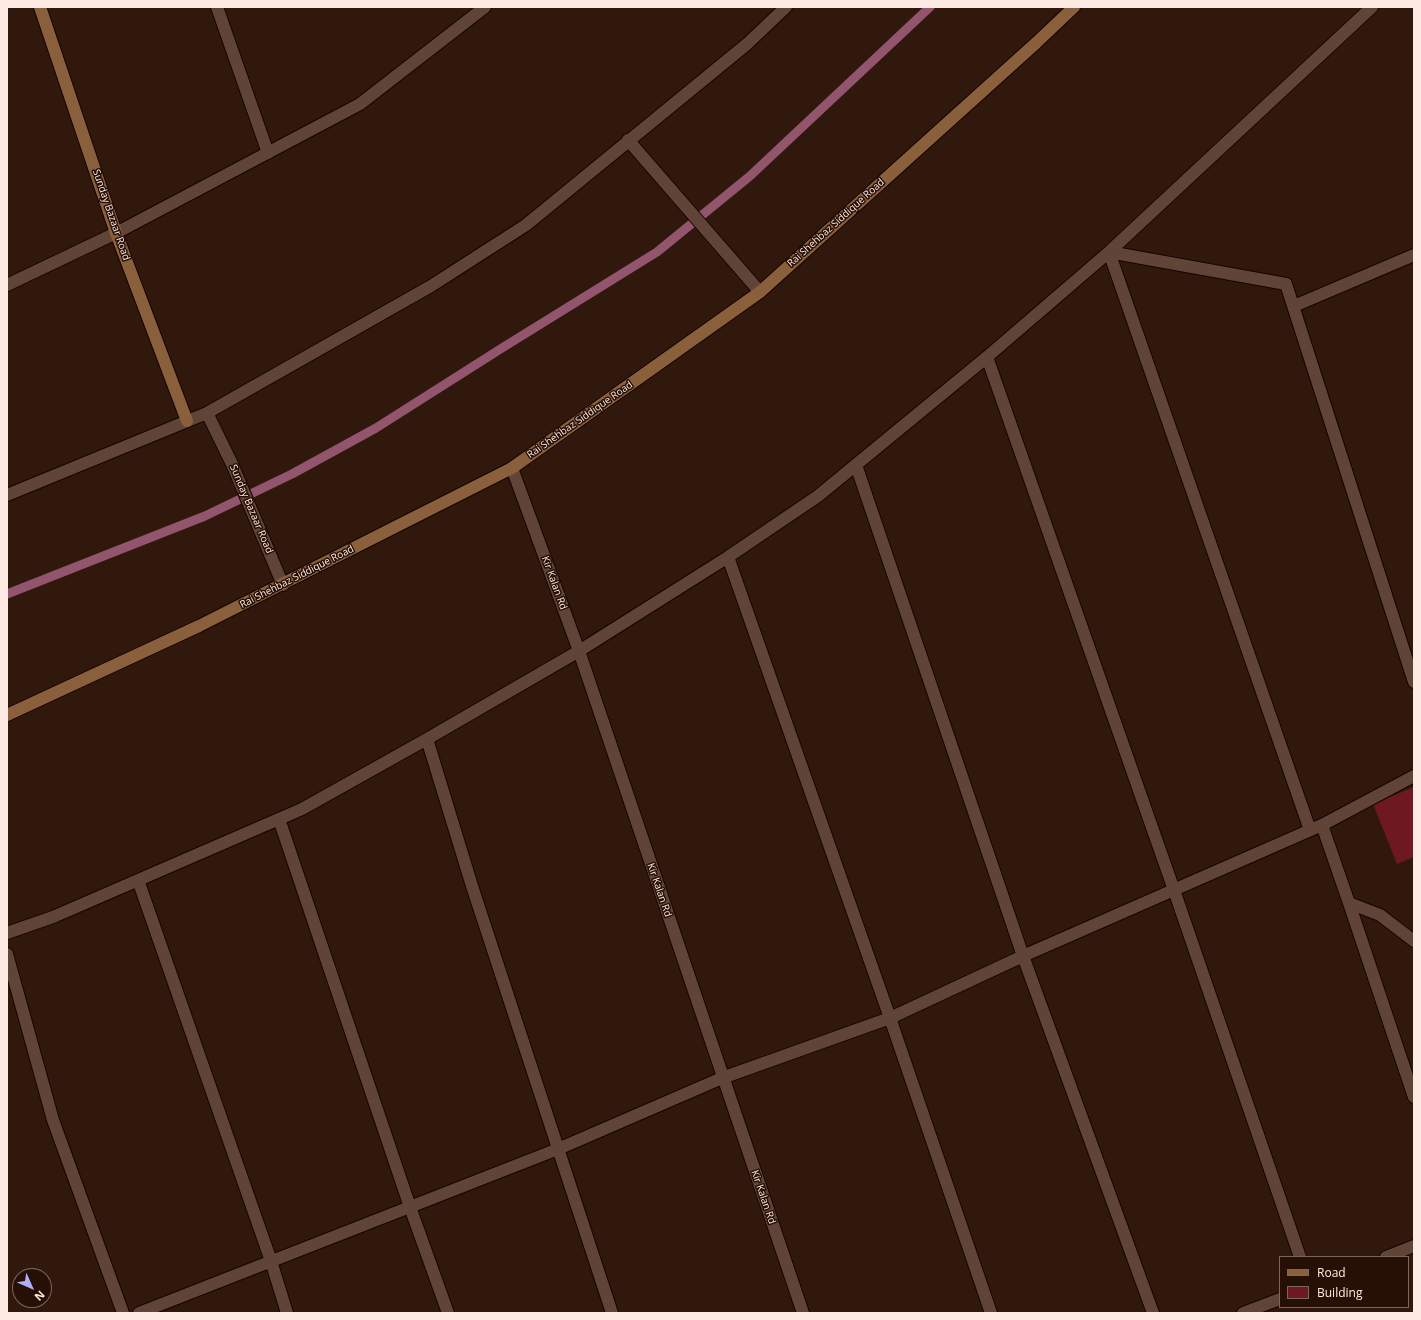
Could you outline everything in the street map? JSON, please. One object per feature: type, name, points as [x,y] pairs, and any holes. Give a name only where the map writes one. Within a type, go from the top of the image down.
[{"type":"street","name":"Sunday Bazaar Road","points":[[40,7],[116,233],[187,421]]},
{"type":"street","points":[[7,285],[116,233],[360,104],[485,7]]},
{"type":"street","points":[[7,495],[207,413],[431,286],[520,229],[747,44],[786,7]]},
{"type":"street","name":"Rai Shehbaz Siddique Road","points":[[7,715],[199,626],[512,468],[760,292],[1074,7]]},
{"type":"street","points":[[7,933],[53,917],[302,809],[579,651],[728,557],[818,496],[987,357],[1109,252],[1372,7]]},
{"type":"street","points":[[222,9],[268,153]]},
{"type":"street","points":[[628,140],[760,292]]},
{"type":"street","points":[[1109,252],[1286,284],[1414,682]]},
{"type":"street","points":[[1109,252],[1310,830]]},
{"type":"street","points":[[1294,306],[1414,255]]},
{"type":"street","points":[[987,357],[1174,890],[1300,1256]]},
{"type":"street","name":"Sunday Bazaar Road","points":[[207,413],[232,464],[283,584]]},
{"type":"street","points":[[856,464],[1023,956],[1153,1313]]},
{"type":"street","name":"Kir Kalan Rd","points":[[512,468],[579,651],[722,1078],[803,1313]]},
{"type":"street","points":[[728,557],[890,1018],[991,1313]]},
{"type":"street","points":[[427,739],[472,886],[612,1313]]},
{"type":"street","points":[[139,1313],[558,1149],[722,1078],[890,1018],[1023,956],[1322,825],[1414,776]]},
{"type":"street","points":[[279,819],[410,1207],[448,1313]]},
{"type":"street","points":[[1322,825],[1414,1097]]},
{"type":"street","points":[[138,880],[271,1261],[287,1313]]},
{"type":"street","points":[[1349,903],[1380,915],[1414,941]]},
{"type":"street","points":[[7,954],[53,1120],[123,1313]]},
{"type":"street","points":[[1389,1256],[1414,1246]]},
{"type":"street","points":[[1243,1313],[1279,1299]]},
{"type":"building","points":[[1414,787],[1414,857],[1397,864],[1373,804]]},
{"type":"waterway","points":[[7,594],[205,516],[292,474],[376,428],[657,252],[750,176],[930,7]]}]
